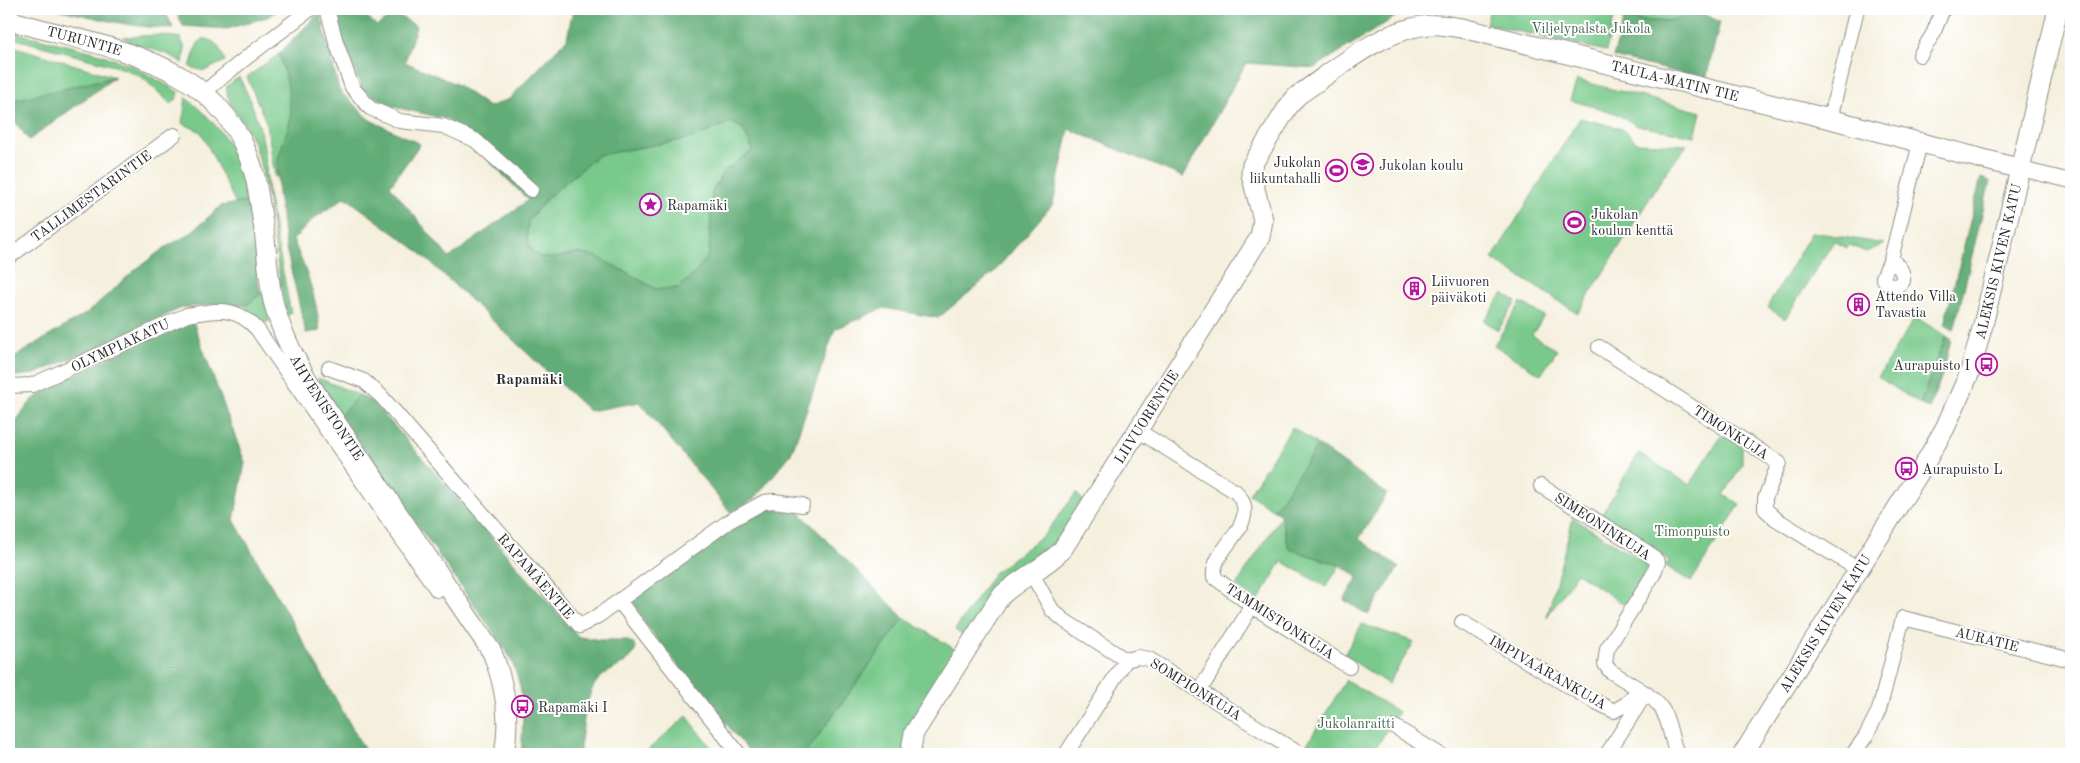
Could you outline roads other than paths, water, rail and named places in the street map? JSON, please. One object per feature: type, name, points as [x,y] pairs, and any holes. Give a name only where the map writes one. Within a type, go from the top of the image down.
[{"type":"main road","name":"ALEKSIS KIVEN KATU","points":[[1743,754],[1921,470],[1958,401],[1970,372],[1983,325],[2058,9]]},
{"type":"main road","name":"TURUNTIE","points":[[9,20],[159,63]]},
{"type":"main road","name":"TAULA-MATIN TIE","points":[[1337,69],[1379,40],[1402,31],[1431,25],[1450,26],[1830,119],[2021,169]]},
{"type":"main road","name":"AHVENISTONTIE","points":[[159,63],[205,92],[234,129],[255,176],[273,301],[290,349],[312,387],[492,652],[500,672],[507,711],[504,754]]},
{"type":"main road","name":"LIIVUORENTIE","points":[[910,754],[914,733],[1000,597],[1010,587],[1032,574],[1062,550],[1260,237],[1263,220],[1251,174],[1252,165],[1297,96],[1337,69]]},
{"type":"street","points":[[205,92],[235,64],[277,36],[310,9]]},
{"type":"street","points":[[327,9],[352,88],[370,108],[400,121],[442,126],[475,140],[530,190]]},
{"type":"street","points":[[1830,119],[1856,9]]},
{"type":"street","points":[[1920,55],[1933,34],[1943,9]]},
{"type":"street","name":"TALLIMESTARINTIE","points":[[9,257],[174,134]]},
{"type":"street","points":[[1891,259],[1920,143]]},
{"type":"street","points":[[2021,169],[2071,181]]},
{"type":"street","name":"OLYMPIAKATU","points":[[9,386],[32,385],[186,315],[212,310],[232,312],[245,317],[257,329],[437,590]]},
{"type":"street","name":"TIMONKUJA","points":[[1599,347],[1779,463],[1765,498],[1766,509],[1776,519],[1858,570]]},
{"type":"street","name":"RAPAMÄENTIE","points":[[329,368],[355,376],[364,381],[381,396],[580,626],[619,601],[728,522],[764,502],[774,501],[802,505]]},
{"type":"street","name":"TAMMISTONKUJA","points":[[1137,430],[1236,492],[1244,505],[1244,519],[1213,567],[1214,577],[1252,606],[1350,667]]},
{"type":"street","name":"SIMEONINKUJA","points":[[1541,486],[1647,552],[1658,562],[1653,575],[1606,649],[1605,664],[1610,671],[1642,691]]},
{"type":"street","points":[[1032,574],[1052,610],[1065,621],[1126,660],[1066,754]]},
{"type":"street","points":[[619,601],[739,754]]},
{"type":"street","points":[[1200,690],[1252,606]]},
{"type":"street","name":"AURATIE","points":[[1853,754],[1866,736],[1879,710],[1903,618],[2071,660]]},
{"type":"street","name":"IMPIVAARANKUJA","points":[[1462,622],[1588,698],[1614,711],[1642,691]]},
{"type":"street","name":"SOMPIONKUJA","points":[[1126,660],[1138,657],[1150,659],[1298,753]]},
{"type":"street","points":[[1607,754],[1642,691],[1661,706],[1677,754]]},
{"type":"street","points":[[1395,726],[1439,754]]},
{"type":"place","name":"Jukolan koulu","points":[[1363,165]]},
{"type":"place","name":"Jukolan liikuntahalli","points":[[1337,170]]},
{"type":"place","name":"Rapamäki","points":[[651,205]]},
{"type":"place","name":"Jukolan koulun kenttä","points":[[1575,222]]},
{"type":"place","name":"Liivuoren päiväkoti","points":[[1415,289]]},
{"type":"place","name":"Attendo Villa Tavastia","points":[[1859,304]]},
{"type":"place","name":"Aurapuisto I","points":[[1986,365]]},
{"type":"place","name":"Aurapuisto L","points":[[1906,469]]},
{"type":"place","name":"Rapamäki I","points":[[522,707]]},
{"type":"district","name":"Rapamäki","points":[[529,379]]},
{"type":"park label","name":"Viljelypalsta Jukola","points":[[1591,28]]},
{"type":"park label","name":"Timonpuisto","points":[[1692,531]]},
{"type":"park label","name":"Jukolanraitti","points":[[1356,723]]}]
